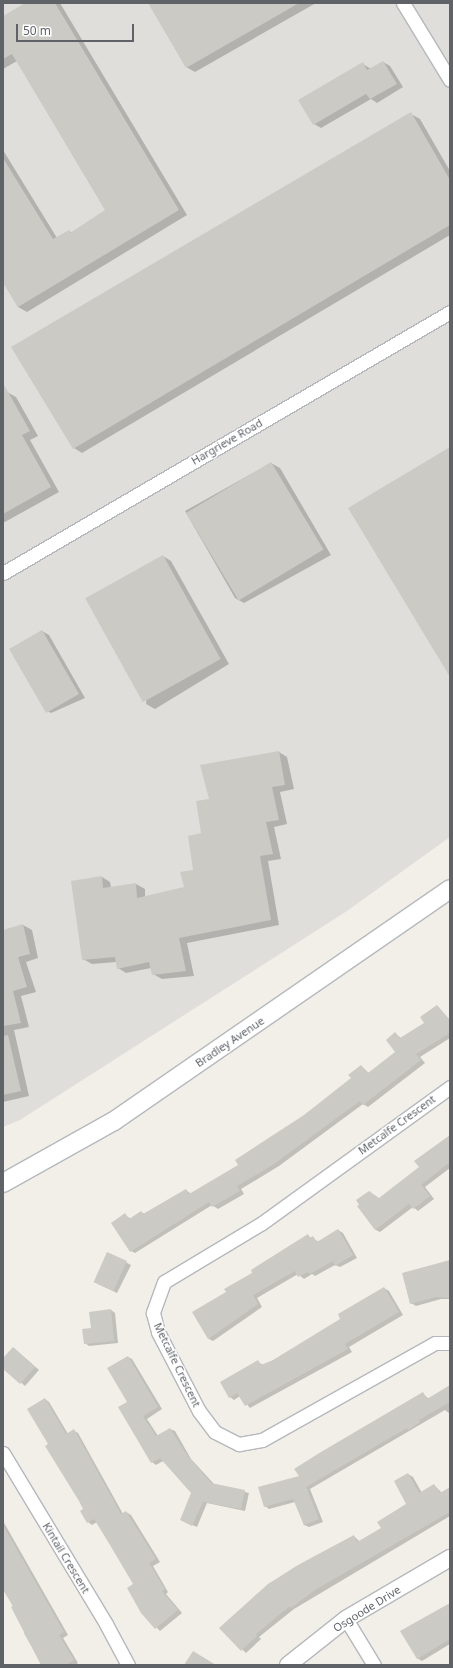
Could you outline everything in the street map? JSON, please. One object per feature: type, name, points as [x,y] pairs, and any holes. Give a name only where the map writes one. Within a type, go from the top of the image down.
[{"type":"main road","name":"Bradley Avenue","points":[[3,1183],[114,1121],[450,889]]},
{"type":"street","points":[[403,3],[450,80]]},
{"type":"street","name":"Hargrieve Road","points":[[3,573],[450,312]]},
{"type":"street","name":"Metcalfe Crescent","points":[[450,1087],[262,1223],[164,1282],[152,1313],[158,1332],[199,1411],[215,1432],[239,1444],[262,1440],[435,1343],[450,1343]]},
{"type":"street","name":"Kintail Crescent","points":[[3,1453],[106,1624],[128,1665]]},
{"type":"street","name":"Osgoode Drive","points":[[288,1665],[346,1620],[450,1558]]},
{"type":"street","points":[[346,1620],[374,1665]]},
{"type":"shaded area","points":[[3,3],[450,3],[450,837],[347,911],[20,1120],[3,1127]]},
{"type":"building","points":[[25,3],[55,3],[179,210],[18,307],[3,283],[3,158],[53,239],[69,230],[70,233],[105,210],[12,54],[3,59],[3,16]]},
{"type":"building","points":[[148,3],[299,3],[186,68]]},
{"type":"building","points":[[383,61],[397,84],[370,99],[366,94],[313,125],[298,100],[363,62],[367,70]]},
{"type":"building","points":[[411,112],[450,180],[450,225],[73,449],[11,347]]},
{"type":"building","points":[[3,383],[30,431],[22,435],[51,487],[3,514]]},
{"type":"building","points":[[450,447],[450,677],[348,508]]},
{"type":"building","points":[[271,462],[324,549],[239,600],[186,513]]},
{"type":"building","points":[[163,555],[221,659],[143,702],[85,598]]},
{"type":"building","points":[[42,630],[79,694],[46,713],[9,649]]},
{"type":"building","points":[[279,751],[285,785],[272,787],[279,820],[266,822],[273,854],[260,856],[271,920],[179,938],[186,971],[152,975],[149,962],[117,969],[115,957],[82,960],[71,881],[102,876],[103,888],[136,883],[137,898],[184,887],[180,872],[193,870],[188,836],[201,833],[196,801],[209,799],[200,765]]},
{"type":"building","points":[[23,924],[30,954],[18,957],[27,987],[13,991],[21,1023],[3,1026],[3,930]]},
{"type":"building","points":[[437,1005],[450,1020],[450,1033],[416,1054],[421,1060],[363,1105],[360,1101],[274,1164],[237,1186],[240,1191],[212,1207],[209,1202],[130,1252],[111,1223],[125,1213],[129,1219],[141,1211],[143,1214],[186,1189],[189,1194],[238,1165],[235,1160],[304,1115],[351,1078],[348,1075],[361,1065],[368,1073],[395,1052],[386,1040],[395,1032],[400,1038],[424,1023],[420,1017]]},
{"type":"building","points":[[8,1035],[21,1091],[3,1095],[3,1036]]},
{"type":"building","points":[[450,1135],[450,1162],[421,1185],[430,1196],[413,1209],[409,1204],[375,1230],[357,1206],[359,1205],[356,1200],[369,1191],[379,1198],[419,1167],[414,1161]]},
{"type":"building","points":[[338,1229],[353,1255],[335,1266],[333,1261],[310,1274],[308,1272],[298,1277],[295,1271],[253,1295],[258,1304],[208,1339],[192,1312],[226,1292],[224,1289],[252,1273],[251,1270],[308,1234],[310,1238],[313,1236],[317,1242]]},
{"type":"building","points":[[107,1252],[127,1261],[114,1291],[94,1282]]},
{"type":"building","points":[[450,1260],[450,1298],[436,1297],[410,1304],[402,1273]]},
{"type":"building","points":[[384,1287],[399,1312],[345,1344],[348,1349],[245,1406],[237,1393],[229,1398],[220,1382],[258,1360],[261,1365],[273,1360],[340,1319],[338,1314]]},
{"type":"building","points":[[111,1309],[114,1341],[84,1344],[82,1329],[91,1328],[89,1312]]},
{"type":"building","points":[[13,1347],[35,1367],[20,1384],[3,1369],[3,1358]]},
{"type":"building","points":[[128,1356],[158,1407],[143,1416],[156,1436],[170,1428],[187,1455],[211,1483],[245,1490],[241,1509],[203,1502],[192,1526],[180,1520],[191,1493],[160,1458],[151,1463],[118,1407],[127,1402],[107,1368]]},
{"type":"building","points":[[450,1385],[450,1402],[419,1420],[420,1422],[408,1430],[407,1428],[306,1487],[319,1519],[304,1525],[293,1499],[264,1507],[258,1487],[299,1476],[294,1469],[321,1452],[423,1392],[427,1399]]},
{"type":"building","points":[[45,1398],[66,1434],[74,1429],[121,1514],[126,1511],[156,1559],[149,1563],[165,1589],[162,1591],[178,1610],[155,1629],[141,1613],[127,1588],[133,1584],[94,1519],[87,1523],[80,1511],[83,1509],[79,1501],[45,1446],[48,1444],[27,1409]]},
{"type":"building","points":[[408,1473],[419,1493],[434,1484],[440,1493],[450,1487],[450,1512],[315,1590],[291,1608],[290,1606],[256,1634],[257,1636],[241,1651],[219,1628],[268,1584],[298,1565],[354,1535],[357,1542],[381,1528],[377,1522],[406,1504],[394,1481]]},
{"type":"building","points":[[3,1525],[64,1632],[59,1635],[74,1660],[66,1665],[41,1665],[11,1607],[13,1606],[3,1590]]},
{"type":"building","points":[[450,1603],[450,1639],[417,1659],[400,1631]]},
{"type":"building","points":[[193,1651],[216,1665],[184,1665]]}]
